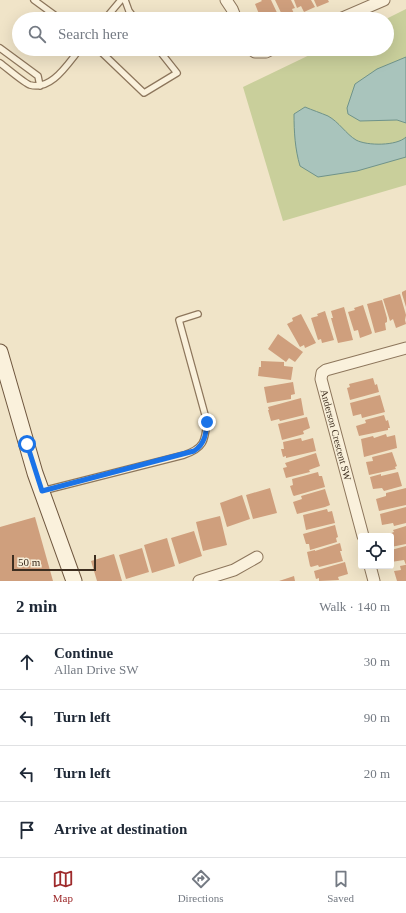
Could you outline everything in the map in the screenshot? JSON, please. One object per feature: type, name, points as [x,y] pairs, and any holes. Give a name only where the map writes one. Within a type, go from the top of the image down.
[{"type":"street","points":[[226,0],[233,12]]},
{"type":"street","points":[[356,12],[384,0]]},
{"type":"street","name":"Anderson Crescent SW","points":[[362,533],[321,379],[322,374],[326,370],[406,348]]},
{"type":"street","points":[[0,352],[35,473],[74,581]]},
{"type":"street","points":[[199,581],[234,570],[257,557]]},
{"type":"street","points":[[371,569],[374,581]]},
{"type":"lane","points":[[34,0],[50,12]]},
{"type":"lane","points":[[111,12],[121,0]]},
{"type":"lane","points":[[125,0],[129,12]]},
{"type":"lane","points":[[0,48],[38,76],[40,86]]},
{"type":"lane","points":[[0,63],[29,85],[40,86],[53,82],[74,56]]},
{"type":"lane","points":[[105,56],[144,93],[177,73],[164,56]]},
{"type":"lane","points":[[42,491],[184,455],[200,447],[205,437],[207,422],[179,320],[198,314]]},
{"type":"green space","points":[[406,9],[406,185],[283,221],[243,87],[307,56],[394,56],[394,15]]},
{"type":"water","points":[[406,57],[406,123],[397,120],[360,121],[348,114],[347,108],[355,84],[377,69]]},
{"type":"water","points":[[305,107],[328,116],[336,121],[352,137],[361,142],[382,144],[396,142],[406,137],[406,157],[357,171],[318,177],[300,166],[297,153],[294,114]]},
{"type":"building","points":[[261,0],[271,0],[277,12],[258,12],[255,4],[262,1]]},
{"type":"building","points":[[275,0],[291,0],[295,8],[292,9],[293,12],[281,12]]},
{"type":"building","points":[[294,0],[311,0],[315,7],[304,12],[301,6],[297,8]]},
{"type":"building","points":[[314,0],[328,0],[329,2],[317,7]]},
{"type":"building","points":[[406,290],[406,307],[402,292]]},
{"type":"building","points":[[400,294],[406,315],[406,324],[396,328],[393,319],[390,321],[383,299]]},
{"type":"building","points":[[382,300],[387,318],[387,322],[385,323],[386,330],[375,333],[367,304]]},
{"type":"building","points":[[363,305],[372,333],[360,338],[358,330],[354,331],[348,312]]},
{"type":"building","points":[[344,307],[353,340],[338,343],[331,318],[333,318],[331,311]]},
{"type":"building","points":[[325,311],[334,340],[322,343],[321,339],[318,340],[311,318],[318,316],[317,314]]},
{"type":"building","points":[[301,314],[316,343],[305,348],[304,345],[300,347],[287,324],[293,321],[292,318]]},
{"type":"building","points":[[278,334],[303,352],[295,362],[289,358],[286,362],[268,349]]},
{"type":"building","points":[[261,361],[284,362],[284,366],[293,367],[291,380],[258,376]]},
{"type":"building","points":[[373,378],[375,385],[377,384],[379,392],[350,400],[347,388],[350,387],[349,384]]},
{"type":"building","points":[[293,382],[295,394],[291,395],[291,399],[267,403],[264,387]]},
{"type":"building","points":[[380,395],[385,412],[362,418],[361,414],[353,416],[350,403]]},
{"type":"building","points":[[301,398],[304,415],[280,421],[279,419],[271,421],[268,407]]},
{"type":"building","points":[[384,415],[386,421],[388,420],[390,428],[388,428],[388,430],[359,436],[356,426],[366,423],[365,420]]},
{"type":"building","points":[[307,417],[310,428],[303,431],[304,434],[282,440],[278,424]]},
{"type":"building","points":[[386,434],[387,437],[395,435],[397,448],[364,457],[361,439],[373,436],[374,438]]},
{"type":"building","points":[[301,438],[302,441],[313,438],[316,451],[286,458],[286,456],[283,457],[281,449],[284,449],[283,442]]},
{"type":"building","points":[[392,452],[397,466],[395,467],[396,469],[369,475],[366,462],[373,461],[372,457]]},
{"type":"building","points":[[316,453],[320,466],[309,470],[310,472],[286,478],[283,468],[287,467],[285,463]]},
{"type":"building","points":[[318,472],[319,476],[322,476],[325,487],[294,496],[293,495],[290,486],[293,485],[292,479]]},
{"type":"building","points":[[398,472],[402,486],[384,491],[382,488],[373,489],[370,477]]},
{"type":"building","points":[[270,488],[277,513],[253,519],[246,495]]},
{"type":"building","points":[[406,488],[406,505],[379,511],[376,499],[386,496],[386,493]]},
{"type":"building","points":[[325,489],[330,505],[297,514],[293,502],[302,499],[301,496]]},
{"type":"building","points":[[242,495],[250,519],[227,527],[220,503]]},
{"type":"building","points":[[406,507],[406,523],[394,526],[393,523],[382,525],[380,514]]},
{"type":"building","points":[[327,509],[328,512],[332,511],[335,523],[306,530],[303,515]]},
{"type":"building","points":[[220,516],[227,545],[203,551],[196,522]]},
{"type":"building","points":[[35,517],[53,581],[0,581],[0,527]]},
{"type":"building","points":[[335,525],[338,537],[336,538],[337,542],[310,550],[309,544],[306,544],[303,534]]},
{"type":"building","points":[[406,526],[406,544],[394,546],[394,533],[391,533],[394,532],[393,530]]},
{"type":"building","points":[[194,531],[202,556],[179,564],[171,538]]},
{"type":"building","points":[[167,538],[175,566],[152,573],[144,545]]},
{"type":"building","points":[[340,543],[342,551],[340,551],[343,561],[319,567],[318,565],[310,566],[307,552]]},
{"type":"building","points":[[406,546],[406,565],[404,560],[394,562],[394,549]]},
{"type":"building","points":[[142,548],[149,572],[126,579],[119,555]]},
{"type":"building","points":[[114,554],[122,581],[97,581],[91,561]]},
{"type":"building","points":[[345,562],[348,574],[338,577],[339,580],[319,581],[319,578],[316,579],[314,571]]},
{"type":"building","points":[[406,565],[406,581],[397,581],[394,571],[401,570],[400,566]]},
{"type":"building","points":[[294,576],[295,581],[279,581]]},
{"type":"route","points":[[27,444],[42,491],[184,455],[194,451],[200,447],[205,437],[207,422]]}]
